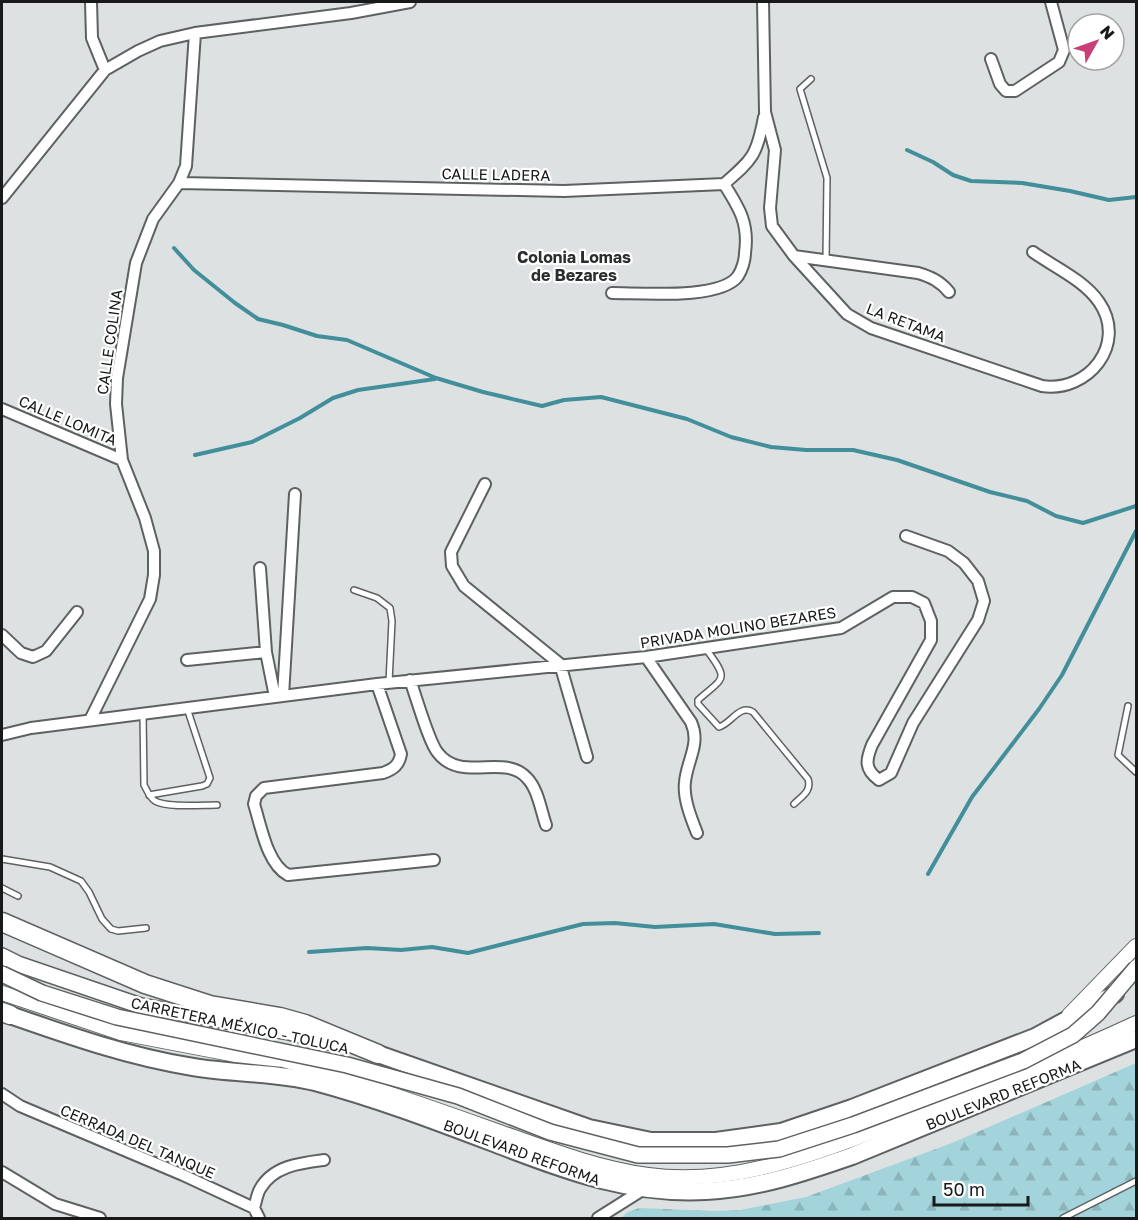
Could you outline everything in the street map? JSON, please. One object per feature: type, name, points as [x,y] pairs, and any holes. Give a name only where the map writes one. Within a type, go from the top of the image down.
[{"type":"highway","points":[[2,922],[145,984],[210,1005],[280,1017],[305,1024],[378,1054],[589,1128],[651,1141],[716,1141],[781,1132],[852,1108],[1035,1037],[1125,989],[1137,979]]},
{"type":"highway","name":"BOULEVARD REFORMA","points":[[4,1012],[82,1040],[142,1056],[192,1067],[301,1078],[432,1120],[585,1177],[644,1189],[708,1191],[764,1182],[815,1169],[852,1156],[1137,1039]]},
{"type":"main road","points":[[1064,1020],[1137,946]]},
{"type":"main road","name":"CARRETERA MÉXICO - TOLUCA","points":[[2,956],[18,964],[141,1006],[289,1032],[378,1054]]},
{"type":"main road","points":[[2,974],[42,993],[117,1017],[347,1065],[458,1096],[550,1132],[638,1155],[728,1155],[779,1149],[853,1125],[1023,1061],[1073,1035],[1098,1013],[1137,968]]},
{"type":"main road","points":[[2,993],[121,1033],[236,1055],[283,1060],[312,1068],[611,1168],[650,1175],[680,1177],[736,1172],[817,1152],[954,1100],[1137,1023]]},
{"type":"street","points":[[91,2],[92,38],[105,70]]},
{"type":"street","points":[[2,198],[105,70],[138,51],[160,41],[195,33],[351,13],[410,2]]},
{"type":"street","name":"LA RETAMA","points":[[763,2],[765,112],[775,150],[770,208],[772,226],[794,256],[847,314],[871,328],[1042,386],[1055,388],[1070,385],[1088,375],[1102,359],[1110,338],[1107,319],[1100,302],[1084,286],[1033,252]]},
{"type":"street","points":[[991,59],[1000,84],[1006,91],[1015,91],[1059,62],[1064,50],[1051,2]]},
{"type":"street","name":"CALLE COLINA","points":[[90,720],[150,599],[154,575],[154,551],[145,518],[122,460],[116,404],[117,378],[136,263],[153,219],[179,183],[186,166],[195,33]]},
{"type":"street","points":[[612,293],[705,292],[724,287],[738,276],[745,259],[748,236],[741,211],[724,184],[749,162],[758,147],[765,112]]},
{"type":"street","name":"CALLE LADERA","points":[[179,183],[564,191],[724,184]]},
{"type":"street","points":[[794,256],[918,273],[932,278],[949,292]]},
{"type":"street","name":"CALLE LOMITA","points":[[2,409],[122,460]]},
{"type":"street","points":[[485,484],[451,552],[453,566],[464,586],[560,664],[587,757]]},
{"type":"street","points":[[279,696],[295,494]]},
{"type":"street","name":"PRIVADA MOLINO BEZARES","points":[[2,735],[31,728],[388,682],[646,657],[841,628],[892,597],[912,597],[924,603],[931,621],[931,640],[866,759],[871,774],[879,780],[891,773],[913,723],[978,620],[984,601],[978,581],[964,563],[948,551],[906,536]]},
{"type":"street","points":[[260,568],[266,652],[279,696]]},
{"type":"street","points":[[2,635],[21,653],[33,657],[46,651],[77,612]]},
{"type":"street","points":[[187,660],[266,652]]},
{"type":"street","points":[[646,657],[691,722],[696,733],[684,784],[689,813],[697,833]]},
{"type":"street","points":[[410,680],[436,752],[445,761],[458,767],[518,770],[528,778],[546,825]]},
{"type":"street","points":[[377,684],[401,754],[399,763],[383,773],[264,788],[256,796],[254,804],[273,862],[280,871],[288,875],[434,860]]},
{"type":"street","name":"CERRADA DEL TANQUE","points":[[2,1094],[20,1106],[183,1175],[256,1213]]},
{"type":"street","points":[[256,1213],[259,1190],[269,1178],[292,1164],[324,1160]]},
{"type":"street","points":[[2,1172],[55,1204],[100,1218]]},
{"type":"street","points":[[598,1218],[614,1213],[644,1189]]},
{"type":"lane","points":[[811,79],[800,89],[827,178],[826,261]]},
{"type":"lane","points":[[354,590],[377,598],[390,608],[392,621],[388,682]]},
{"type":"lane","points":[[705,648],[721,672],[721,680],[698,700],[698,704],[719,727],[725,725],[742,710],[748,709],[753,712],[808,779],[807,791],[794,804]]},
{"type":"lane","points":[[1128,706],[1118,755],[1137,772]]},
{"type":"lane","points":[[149,795],[202,786],[207,784],[210,778],[187,708]]},
{"type":"lane","points":[[143,713],[144,784],[149,795],[156,801],[169,804],[217,805]]},
{"type":"lane","points":[[2,859],[50,867],[81,881],[102,919],[111,929],[146,928]]},
{"type":"lane","points":[[2,888],[18,896]]},
{"type":"lane","points":[[1063,1218],[1137,1181]]},
{"type":"green space","points":[[1136,1063],[1136,1218],[621,1218],[628,1212],[639,1208],[740,1210],[806,1197],[952,1143]]},
{"type":"waterway","points":[[907,150],[933,162],[953,175],[971,181],[1022,183],[1109,200],[1136,197]]},
{"type":"waterway","points":[[174,248],[194,270],[258,319],[317,336],[347,340],[436,378],[483,392],[542,406],[564,400],[601,397],[687,419],[731,437],[771,447],[853,450],[897,460],[990,492],[1027,501],[1056,516],[1083,523],[1136,506]]},
{"type":"waterway","points":[[195,455],[252,442],[300,418],[333,398],[358,390],[435,379]]},
{"type":"waterway","points":[[928,874],[972,797],[1062,675],[1136,531]]},
{"type":"waterway","points":[[309,952],[432,947],[468,953],[583,924],[615,923],[655,927],[714,924],[775,934],[819,933]]},
{"type":"district","name":"Colonia Lomas de Bezares","points":[[574,266]]}]
